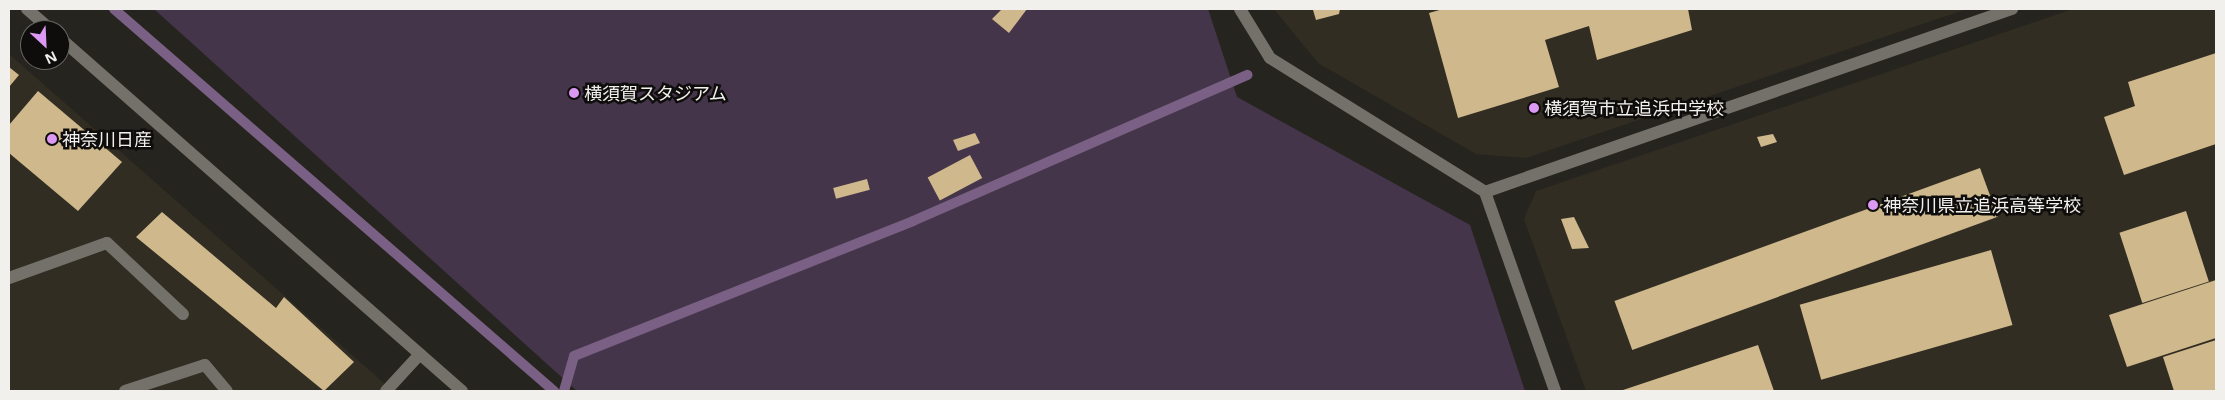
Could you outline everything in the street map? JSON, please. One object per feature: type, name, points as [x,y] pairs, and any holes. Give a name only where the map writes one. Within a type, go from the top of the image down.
[{"type":"street","points":[[27,9],[40,20]]},
{"type":"street","points":[[1240,9],[1270,58],[1485,192],[1555,391]]},
{"type":"street","points":[[1485,192],[2012,9]]},
{"type":"street","points":[[70,47],[420,354],[456,389]]},
{"type":"street","points":[[9,278],[107,243],[183,314]]},
{"type":"street","points":[[386,391],[420,354]]},
{"type":"street","points":[[125,391],[205,366],[228,391]]},
{"type":"shaded area","points":[[154,9],[1208,9],[1237,97],[1470,225],[1525,391],[577,391]]},
{"type":"shaded area","name":"横須賀市立追浜中学校","points":[[1274,9],[1967,9],[1526,158],[1476,154],[1318,63]]},
{"type":"shaded area","name":"神奈川県立追浜高等学校","points":[[2073,9],[2216,9],[2216,391],[1586,391],[1524,219],[1536,191]]},
{"type":"shaded area","points":[[9,54],[20,64],[20,70],[27,70],[393,391],[9,391]]},
{"type":"building","points":[[1002,9],[1027,9],[1009,33],[992,19]]},
{"type":"building","points":[[1340,9],[1339,14],[1316,20],[1313,10]]},
{"type":"building","points":[[1443,9],[1688,9],[1692,30],[1597,60],[1589,26],[1545,40],[1559,87],[1458,118],[1429,13]]},
{"type":"building","points":[[2216,53],[2216,144],[2124,175],[2104,117],[2135,106],[2128,82]]},
{"type":"building","points":[[9,67],[19,75],[9,87]]},
{"type":"building","name":"神奈川日産","points":[[38,91],[122,162],[78,211],[9,153],[9,125]]},
{"type":"building","points":[[975,133],[980,143],[958,151],[953,140]]},
{"type":"building","points":[[1773,134],[1777,142],[1761,147],[1757,137]]},
{"type":"building","points":[[970,155],[982,178],[940,200],[928,178]]},
{"type":"building","points":[[1980,168],[1998,217],[1632,350],[1614,301]]},
{"type":"building","points":[[867,179],[870,190],[836,199],[833,188]]},
{"type":"building","points":[[2186,211],[2209,281],[2142,303],[2119,233]]},
{"type":"building","points":[[162,212],[276,308],[284,297],[354,362],[324,391],[136,237]]},
{"type":"building","points":[[1574,217],[1589,248],[1572,249],[1561,219]]},
{"type":"building","points":[[1991,250],[2012,325],[1821,380],[1800,305]]},
{"type":"building","points":[[2216,280],[2216,338],[2127,367],[2109,315]]},
{"type":"building","points":[[2216,340],[2216,391],[2174,391],[2163,357]]},
{"type":"building","points":[[1758,345],[1774,391],[1620,391]]},
{"type":"waterway","points":[[114,9],[554,391]]},
{"type":"waterway","points":[[564,391],[574,356],[913,221],[1247,75]]},
{"type":"place","name":"横須賀スタジアム","points":[[574,93]]},
{"type":"place","name":"横須賀市立追浜中学校","points":[[1534,108]]},
{"type":"place","name":"神奈川日産","points":[[52,139]]},
{"type":"place","name":"神奈川県立追浜高等学校","points":[[1873,205]]}]
